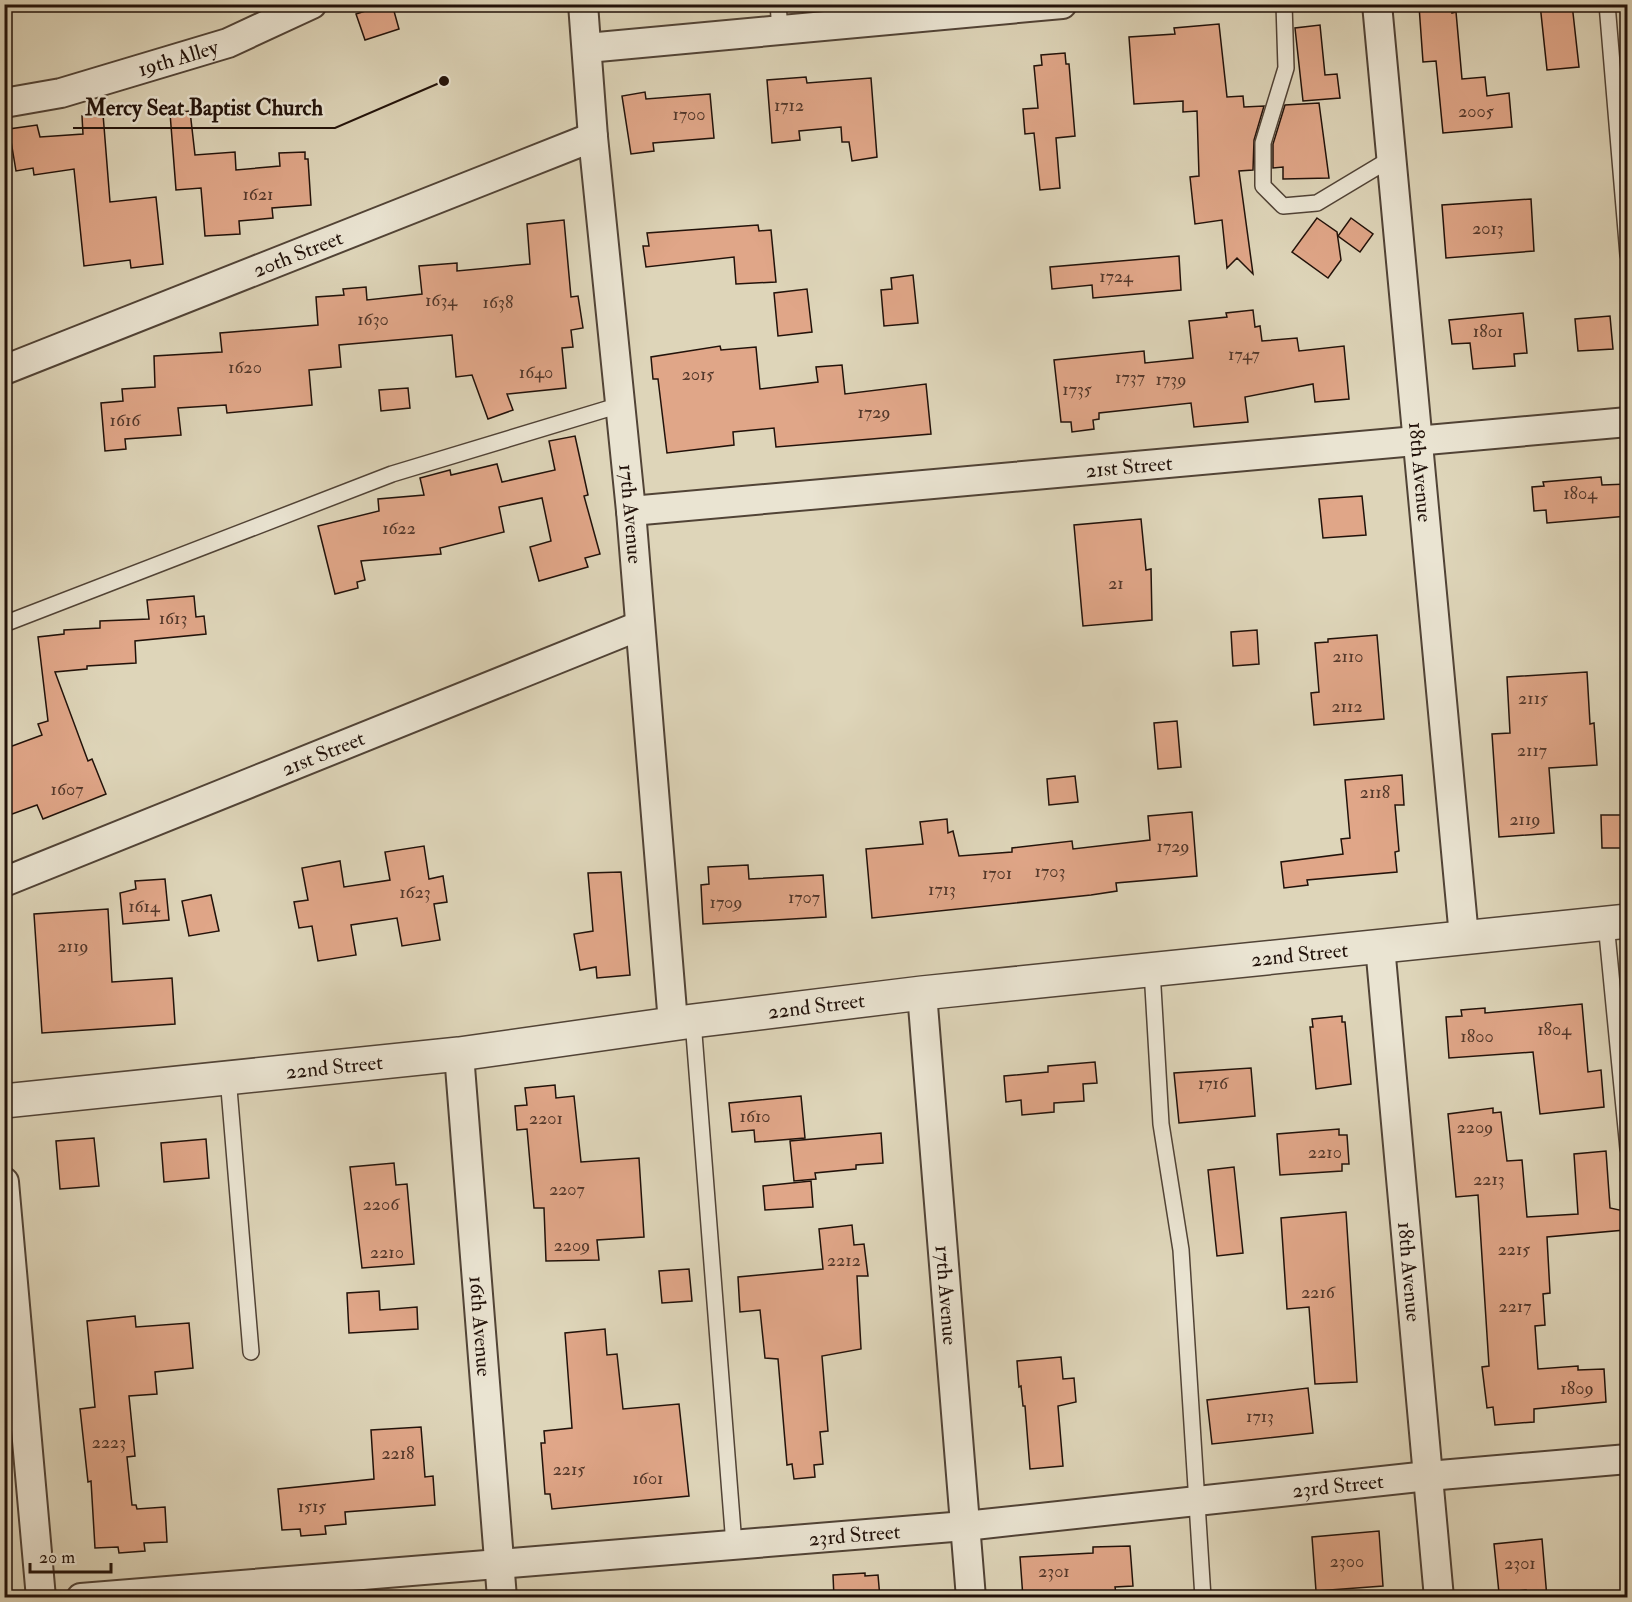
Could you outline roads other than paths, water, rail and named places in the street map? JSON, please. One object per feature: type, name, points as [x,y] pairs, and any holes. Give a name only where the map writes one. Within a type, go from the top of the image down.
[{"type":"street","name":"19th Alley","points":[[4,103],[61,93],[228,43],[312,4]]},
{"type":"street","name":"17th Avenue","points":[[583,4],[593,137],[631,511],[639,626],[683,1022]]},
{"type":"street","points":[[587,48],[779,17],[1062,4]]},
{"type":"street","name":"18th Avenue","points":[[1377,4],[1420,440],[1464,937]]},
{"type":"street","name":"20th Street","points":[[4,370],[593,137]]},
{"type":"street","name":"21st Street","points":[[631,511],[1628,422]]},
{"type":"street","name":"21st Street","points":[[4,882],[639,626]]},
{"type":"street","name":"22nd Street","points":[[4,1101],[459,1054],[683,1022],[922,993],[1617,922]]},
{"type":"street","name":"18th Avenue","points":[[1380,946],[1439,1598]]},
{"type":"street","name":"17th Avenue","points":[[922,993],[971,1598]]},
{"type":"street","name":"16th Avenue","points":[[459,1054],[502,1598]]},
{"type":"street","points":[[4,1182],[40,1598]]},
{"type":"street","name":"23rd Street","points":[[81,1598],[965,1527],[1428,1476],[1628,1459]]},
{"type":"lane","points":[[1284,4],[1286,68],[1263,143],[1263,186],[1284,206],[1317,203],[1392,158]]},
{"type":"lane","points":[[1607,4],[1628,255]]},
{"type":"lane","points":[[4,624],[392,474],[620,405]]},
{"type":"lane","points":[[1617,922],[1628,1149]]},
{"type":"lane","points":[[1152,969],[1161,1124],[1181,1250],[1203,1598]]},
{"type":"lane","points":[[683,1022],[734,1545]]},
{"type":"lane","points":[[228,1077],[251,1352]]},
{"type":"place","name":"Mercy Seat Baptist Church","points":[[444,81]]}]
